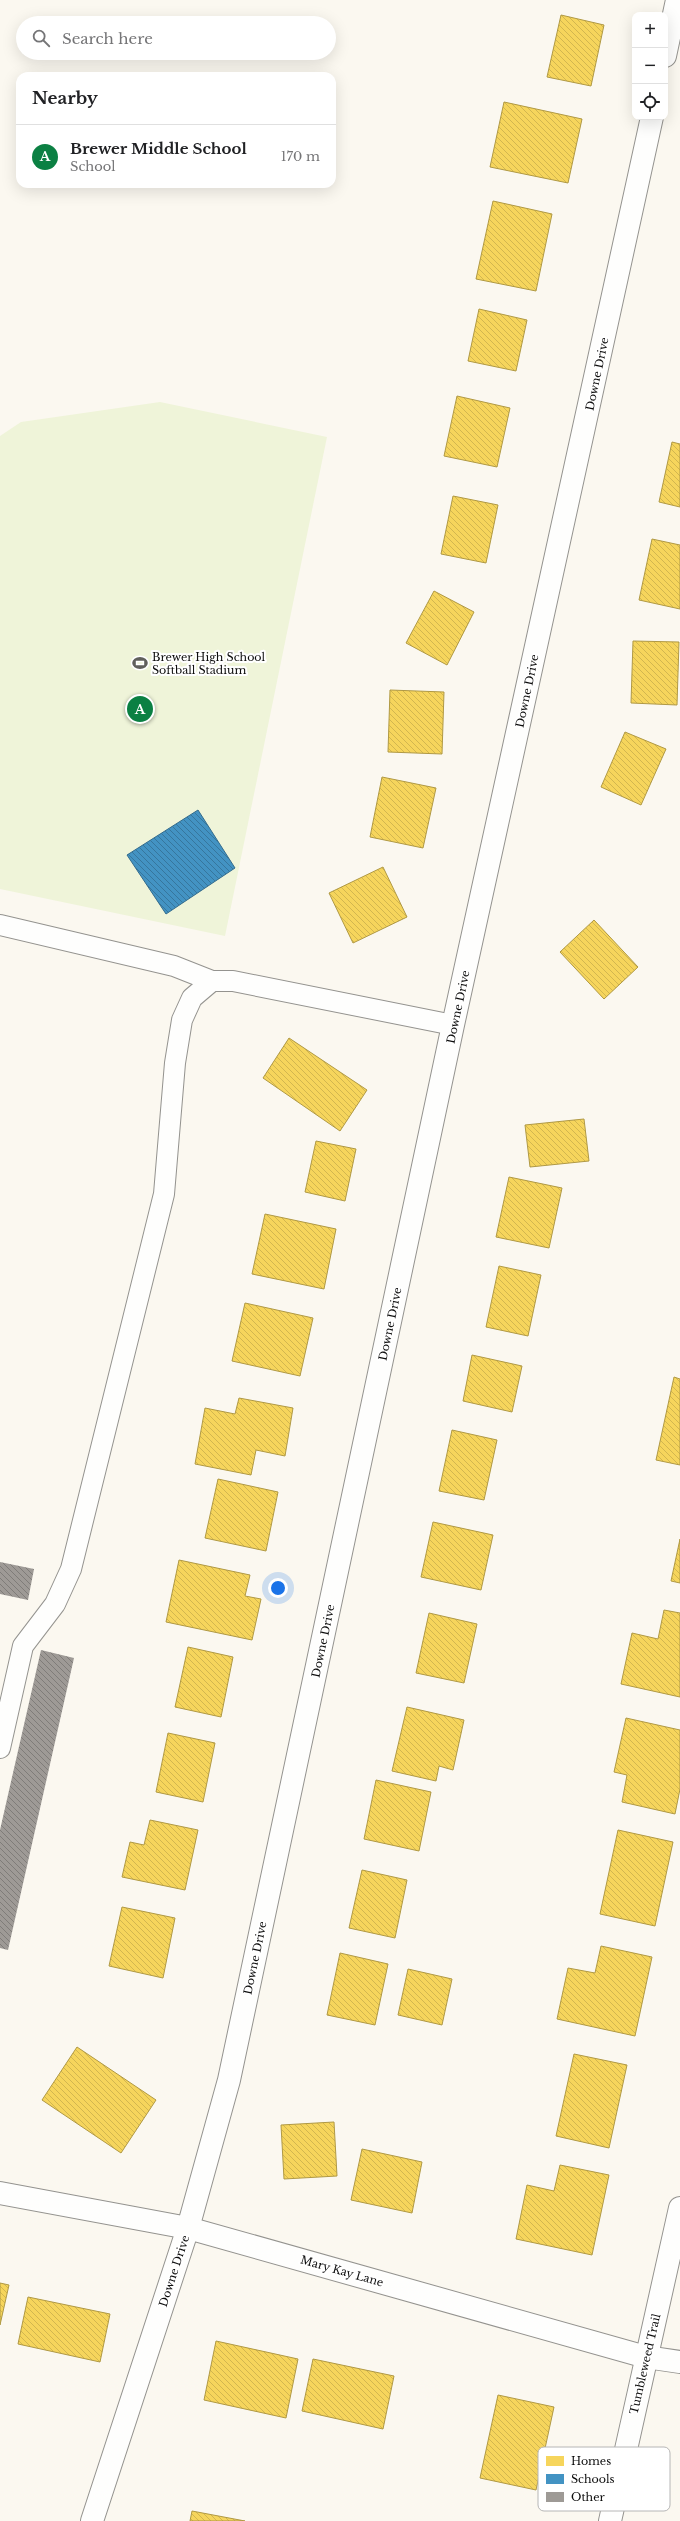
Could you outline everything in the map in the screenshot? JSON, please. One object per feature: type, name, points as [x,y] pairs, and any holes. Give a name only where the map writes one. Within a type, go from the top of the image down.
[{"type":"street","points":[[667,48],[677,0]]},
{"type":"street","name":"Downe Drive","points":[[92,2521],[188,2228],[229,2080],[454,1025],[651,120]]},
{"type":"street","name":"Mary Kay Lane","points":[[0,2192],[188,2228],[646,2357],[680,2362]]},
{"type":"street","name":"Tumbleweed Trail","points":[[626,2447],[680,2208]]},
{"type":"street","name":"Tumbleweed Trail","points":[[610,2521],[612,2511]]},
{"type":"lane","points":[[0,925],[174,966],[212,981],[233,981],[454,1025]]},
{"type":"lane","points":[[0,1748],[24,1646],[55,1604],[71,1569],[164,1194],[175,1063],[182,1020],[192,998],[212,981]]},
{"type":"green space","name":"Brewer High School Softball Stadium","points":[[160,402],[327,437],[225,936],[0,889],[0,436],[21,422]]},
{"type":"building: Homes","points":[[561,15],[604,25],[591,86],[547,77]]},
{"type":"building: Homes","points":[[504,102],[582,119],[568,183],[490,167]]},
{"type":"building: Homes","points":[[493,201],[552,214],[536,291],[476,279]]},
{"type":"building: Homes","points":[[479,309],[527,320],[516,371],[468,361]]},
{"type":"building: Homes","points":[[457,396],[510,408],[497,467],[444,456]]},
{"type":"building: Homes","points":[[672,442],[680,444],[680,507],[659,502]]},
{"type":"building: Homes","points":[[453,496],[498,505],[486,563],[441,554]]},
{"type":"building: Homes","points":[[652,539],[680,545],[680,609],[639,600]]},
{"type":"building: Homes","points":[[434,591],[474,612],[447,665],[406,643]]},
{"type":"building: Homes","points":[[633,641],[679,642],[677,705],[631,703]]},
{"type":"building: Homes","points":[[390,690],[444,692],[442,754],[388,752]]},
{"type":"building: Homes","points":[[625,732],[666,749],[641,805],[601,787]]},
{"type":"building: Homes","points":[[382,777],[436,788],[423,848],[370,837]]},
{"type":"building: Homes","points":[[383,867],[407,917],[353,943],[329,893]]},
{"type":"building: Homes","points":[[594,920],[638,967],[604,999],[560,952]]},
{"type":"building: Homes","points":[[289,1038],[367,1090],[340,1131],[263,1078]]},
{"type":"building: Homes","points":[[584,1119],[589,1161],[530,1167],[525,1125]]},
{"type":"building: Homes","points":[[316,1141],[356,1149],[345,1201],[305,1192]]},
{"type":"building: Homes","points":[[509,1177],[562,1188],[549,1248],[496,1237]]},
{"type":"building: Homes","points":[[265,1214],[336,1229],[324,1289],[252,1274]]},
{"type":"building: Homes","points":[[499,1266],[541,1275],[528,1336],[486,1327]]},
{"type":"building: Homes","points":[[245,1303],[313,1318],[300,1376],[232,1361]]},
{"type":"building: Homes","points":[[472,1355],[522,1366],[512,1412],[463,1401]]},
{"type":"building: Homes","points":[[674,1377],[680,1379],[680,1465],[656,1460]]},
{"type":"building: Homes","points":[[239,1398],[293,1408],[285,1456],[256,1450],[251,1475],[195,1464],[205,1408],[235,1414]]},
{"type":"building: Homes","points":[[452,1430],[497,1440],[484,1500],[439,1491]]},
{"type":"building: Homes","points":[[218,1479],[278,1492],[266,1551],[205,1538]]},
{"type":"building: Homes","points":[[433,1522],[493,1535],[481,1590],[421,1577]]},
{"type":"building: Homes","points":[[680,1539],[680,1583],[671,1581]]},
{"type":"building: Homes","points":[[179,1560],[250,1575],[245,1596],[261,1599],[252,1640],[166,1622]]},
{"type":"building: Homes","points":[[664,1610],[680,1613],[680,1697],[621,1684],[632,1633],[658,1639]]},
{"type":"building: Homes","points":[[429,1613],[477,1624],[464,1683],[416,1673]]},
{"type":"building: Homes","points":[[188,1647],[233,1657],[221,1717],[175,1707]]},
{"type":"building: Homes","points":[[407,1707],[464,1720],[453,1770],[439,1766],[436,1781],[392,1771]]},
{"type":"building: Homes","points":[[626,1718],[680,1730],[680,1789],[675,1814],[622,1802],[627,1775],[614,1772]]},
{"type":"building: Homes","points":[[168,1733],[215,1743],[203,1802],[156,1792]]},
{"type":"building: Homes","points":[[376,1780],[431,1792],[419,1851],[364,1839]]},
{"type":"building: Homes","points":[[150,1820],[198,1830],[185,1890],[122,1877],[130,1842],[144,1845]]},
{"type":"building: Homes","points":[[618,1830],[673,1842],[655,1926],[600,1914]]},
{"type":"building: Homes","points":[[362,1870],[407,1880],[395,1938],[349,1928]]},
{"type":"building: Homes","points":[[122,1907],[175,1918],[163,1978],[109,1966]]},
{"type":"building: Homes","points":[[601,1946],[652,1957],[635,2036],[557,2019],[568,1968],[595,1973]]},
{"type":"building: Homes","points":[[340,1953],[388,1964],[375,2025],[327,2015]]},
{"type":"building: Homes","points":[[408,1969],[452,1979],[442,2025],[398,2015]]},
{"type":"building: Homes","points":[[77,2047],[156,2100],[121,2153],[42,2100]]},
{"type":"building: Homes","points":[[574,2054],[627,2065],[609,2148],[556,2136]]},
{"type":"building: Homes","points":[[334,2122],[337,2176],[284,2179],[281,2125]]},
{"type":"building: Homes","points":[[362,2149],[422,2162],[412,2213],[351,2200]]},
{"type":"building: Homes","points":[[560,2165],[609,2175],[592,2255],[516,2239],[527,2185],[554,2191]]},
{"type":"building: Homes","points":[[0,2283],[9,2285],[0,2325]]},
{"type":"building: Homes","points":[[28,2297],[110,2314],[100,2362],[18,2344]]},
{"type":"building: Homes","points":[[216,2341],[298,2359],[286,2418],[204,2400]]},
{"type":"building: Homes","points":[[313,2359],[394,2376],[383,2429],[302,2411]]},
{"type":"building: Homes","points":[[498,2395],[554,2407],[545,2447],[538,2447],[538,2481],[536,2490],[480,2478]]},
{"type":"building: Homes","points":[[192,2511],[245,2521],[190,2521]]},
{"type":"building: Schools","points":[[198,810],[235,868],[166,914],[127,855]]},
{"type":"building: Other","points":[[0,1562],[34,1569],[28,1600],[0,1594]]},
{"type":"building: Other","points":[[41,1650],[74,1658],[8,1950],[0,1948],[0,1830]]},
{"type":"place","name":"Brewer High School Softball Stadium","points":[[140,663]]},
{"type":"place","name":"Brewer Middle School","points":[[140,709]]}]
